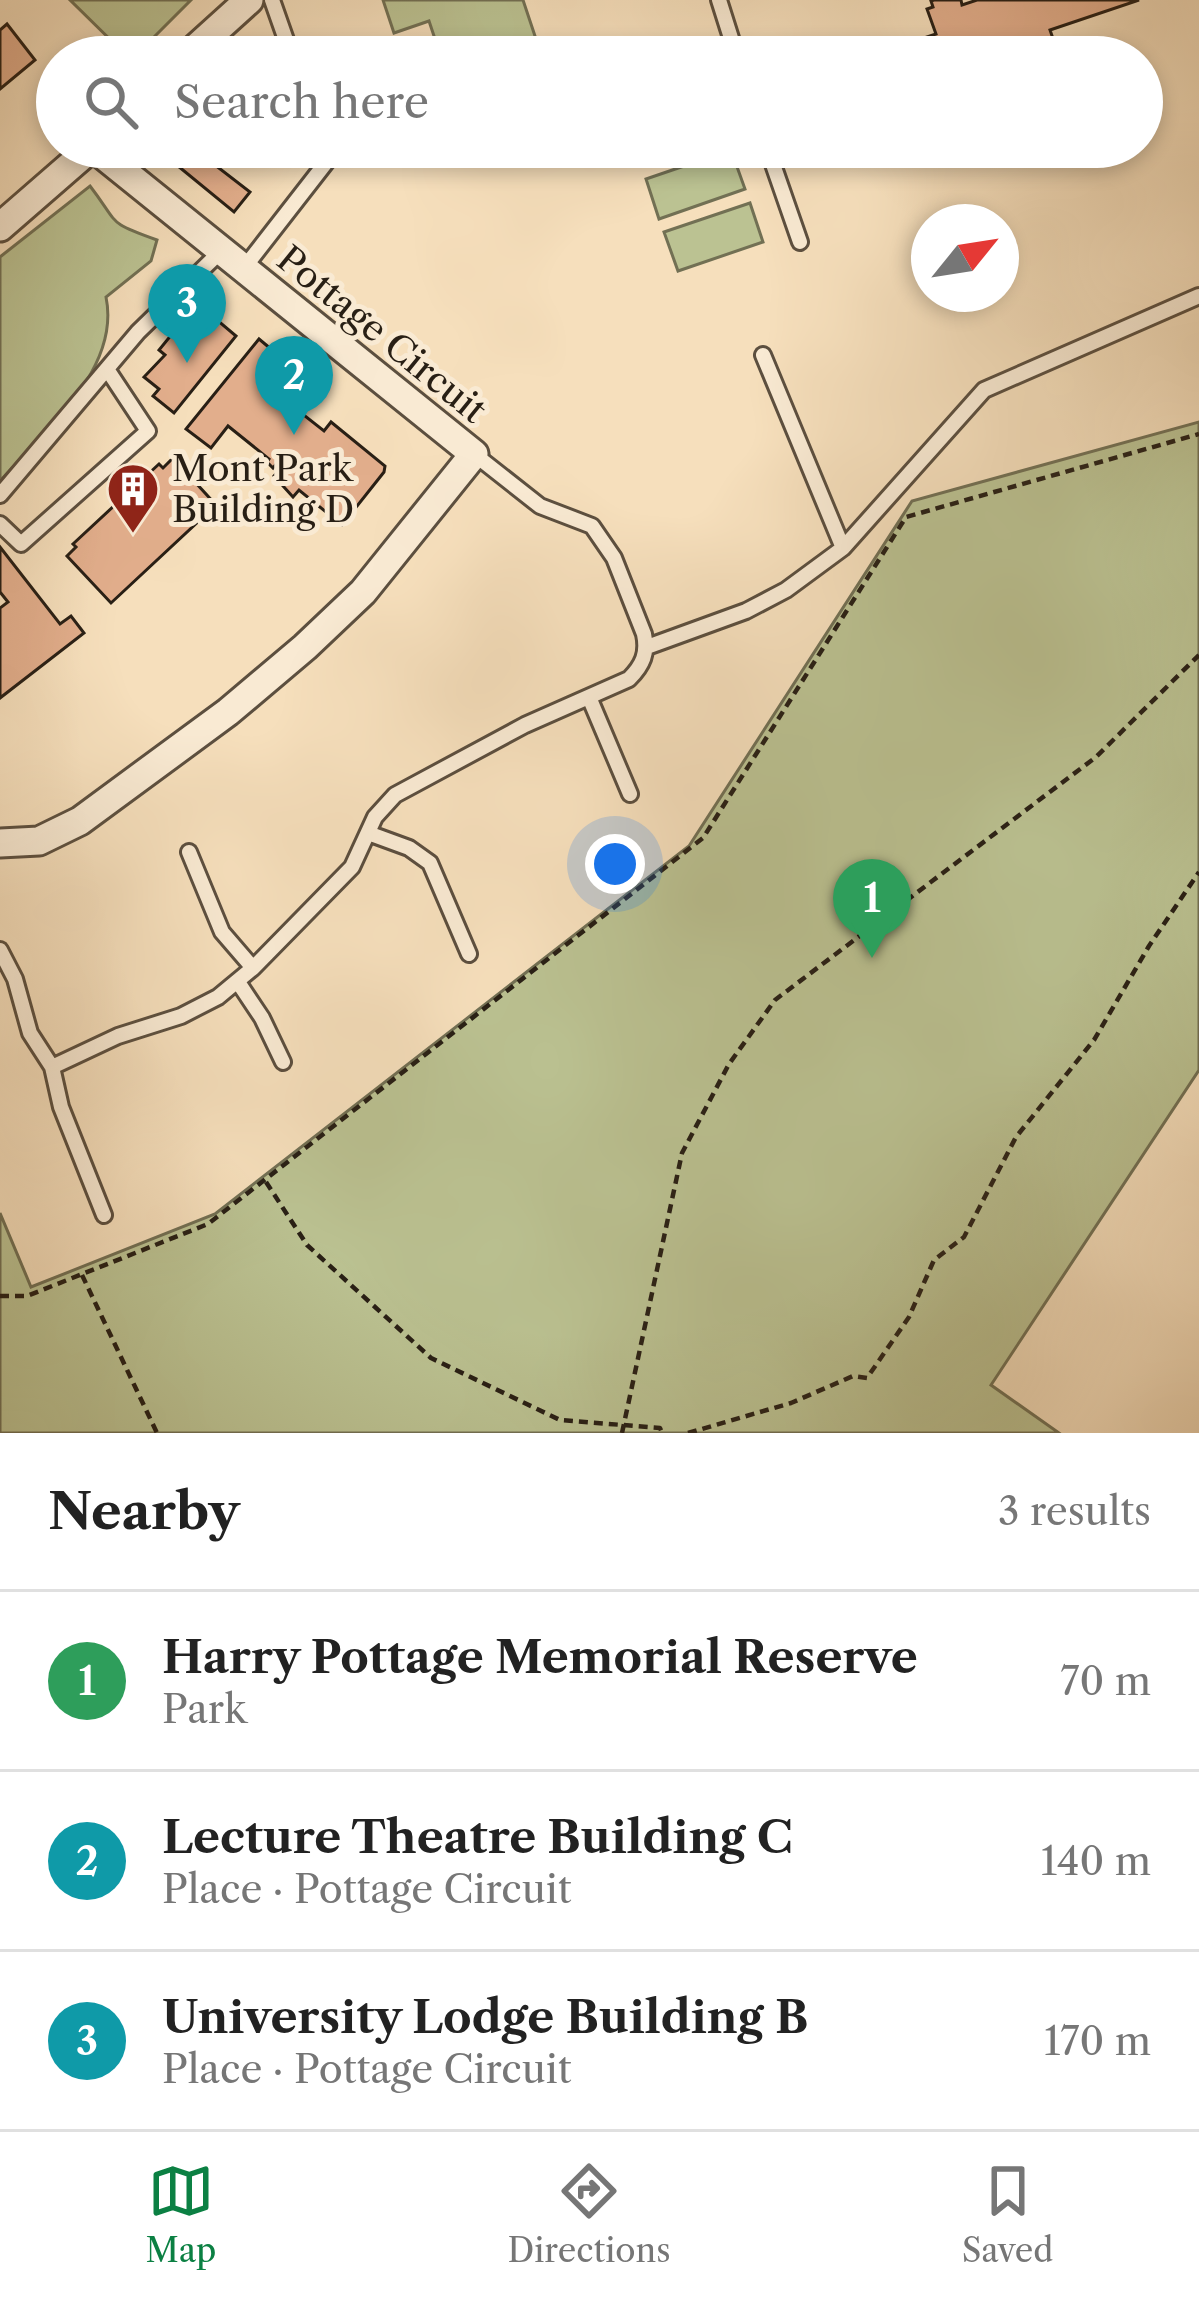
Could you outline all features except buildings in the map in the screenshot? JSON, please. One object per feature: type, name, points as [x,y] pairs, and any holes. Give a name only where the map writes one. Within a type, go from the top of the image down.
[{"type":"street","points":[[209,36],[249,0]]},
{"type":"street","points":[[5,216],[66,168]]},
{"type":"street","name":"Pottage Circuit","points":[[0,843],[39,841],[70,827],[228,712],[363,592],[475,454],[119,168]]},
{"type":"lane","points":[[272,0],[285,36]]},
{"type":"lane","points":[[719,0],[730,36]]},
{"type":"lane","points":[[242,269],[322,168]]},
{"type":"lane","points":[[774,168],[800,242]]},
{"type":"lane","points":[[0,495],[138,332],[220,251]]},
{"type":"lane","points":[[647,647],[786,590],[843,548],[984,390],[1199,296]]},
{"type":"lane","points":[[763,355],[843,548]]},
{"type":"lane","points":[[0,524],[21,544],[148,431],[106,369]]},
{"type":"lane","points":[[52,1067],[118,1036],[205,1006],[253,968],[352,867],[383,804],[411,784],[638,670],[647,647],[614,558],[592,526],[540,506],[475,454]]},
{"type":"lane","points":[[589,697],[630,794]]},
{"type":"lane","points":[[368,833],[409,848],[430,863],[469,954]]},
{"type":"lane","points":[[189,852],[222,932],[253,968]]},
{"type":"lane","points":[[0,950],[30,1033],[52,1067],[61,1107],[104,1216]]},
{"type":"lane","points":[[238,982],[283,1063]]},
{"type":"path","points":[[0,1296],[27,1297],[208,1224],[703,838],[906,517],[1199,434]]},
{"type":"path","points":[[623,1430],[682,1153],[729,1064],[776,1000],[1096,757],[1199,655]]},
{"type":"path","points":[[688,1433],[791,1403],[853,1376],[867,1378],[909,1317],[934,1260],[964,1237],[1016,1137],[1094,1040],[1199,872]]},
{"type":"path","points":[[265,1179],[307,1245],[431,1358],[560,1420],[623,1430],[660,1428],[662,1433]]},
{"type":"path","points":[[82,1274],[157,1433]]},
{"type":"green space","points":[[70,0],[191,0],[155,36],[107,36]]},
{"type":"green space","points":[[383,0],[523,0],[535,36],[434,36],[429,21],[394,33]]},
{"type":"green space","points":[[678,168],[737,168],[745,189],[659,219],[646,179]]},
{"type":"green space","points":[[90,186],[116,221],[157,240],[151,261],[106,297],[108,324],[91,374],[57,420],[0,481],[0,257]]},
{"type":"green space","points":[[750,203],[763,242],[678,271],[664,232]]},
{"type":"green space","points":[[1199,422],[1199,1070],[991,1385],[1059,1433],[0,1433],[0,1213],[31,1287],[215,1214],[689,846],[912,501]]},
{"type":"place","name":"University Lodge Building B","points":[[187,363]]},
{"type":"place","name":"Lecture Theatre Building C","points":[[294,435]]},
{"type":"place","name":"Mont Park Building D","points":[[133,535]]},
{"type":"place","name":"Harry Pottage Memorial Reserve","points":[[872,958]]}]
